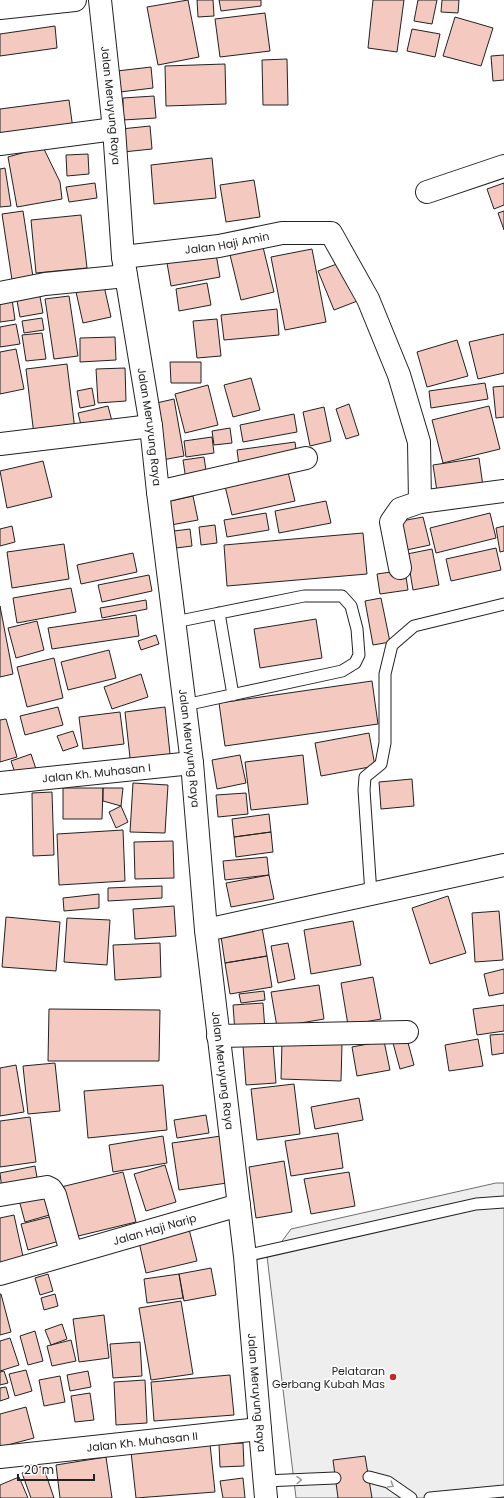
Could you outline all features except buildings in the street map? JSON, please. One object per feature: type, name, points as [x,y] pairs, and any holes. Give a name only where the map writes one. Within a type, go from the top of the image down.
[{"type":"street","points":[[0,8],[75,0]]},
{"type":"street","name":"Jalan Meruyung Raya","points":[[100,0],[114,129],[124,267],[151,426],[192,763],[206,930],[245,1256],[265,1490]]},
{"type":"street","points":[[0,144],[114,129]]},
{"type":"street","points":[[427,192],[504,166]]},
{"type":"street","name":"Jalan Haji Amin","points":[[0,293],[282,233],[331,233],[368,300],[399,375],[419,442],[420,502]]},
{"type":"street","points":[[0,444],[151,426]]},
{"type":"street","points":[[158,492],[306,458]]},
{"type":"street","points":[[400,568],[391,522],[400,509],[420,502],[504,491]]},
{"type":"street","name":"Jalan Kh. Muhasan I","points":[[0,783],[192,763]]},
{"type":"street","points":[[206,930],[504,865]]},
{"type":"street","points":[[218,1036],[407,1032]]},
{"type":"street","points":[[0,1195],[46,1187],[51,1189],[55,1195],[71,1252]]},
{"type":"street","name":"Jalan Haji Narip","points":[[0,1274],[71,1252],[239,1205]]},
{"type":"street","name":"Jalan Kh. Muhasan II","points":[[0,1457],[260,1429]]},
{"type":"lane","points":[[175,622],[304,596],[342,596],[351,606],[357,629],[359,655],[355,663],[342,671],[185,705]]},
{"type":"lane","points":[[371,894],[364,790],[365,777],[381,764],[385,743],[385,674],[392,645],[414,626],[504,604]]},
{"type":"lane","points":[[219,613],[234,695]]},
{"type":"lane","points":[[245,1256],[476,1204],[504,1202]]},
{"type":"lane","points":[[369,1476],[388,1482],[411,1498]]},
{"type":"lane","points":[[265,1490],[335,1478]]},
{"type":"lane","points":[[430,1498],[504,1491]]},
{"type":"shaded area","name":"Pelataran Gerbang Kubah Mas","points":[[496,1183],[504,1183],[504,1498],[296,1498],[267,1256],[277,1248],[291,1229]]},
{"type":"place","name":"Pelataran Gerbang Kubah Mas","points":[[393,1377]]}]
